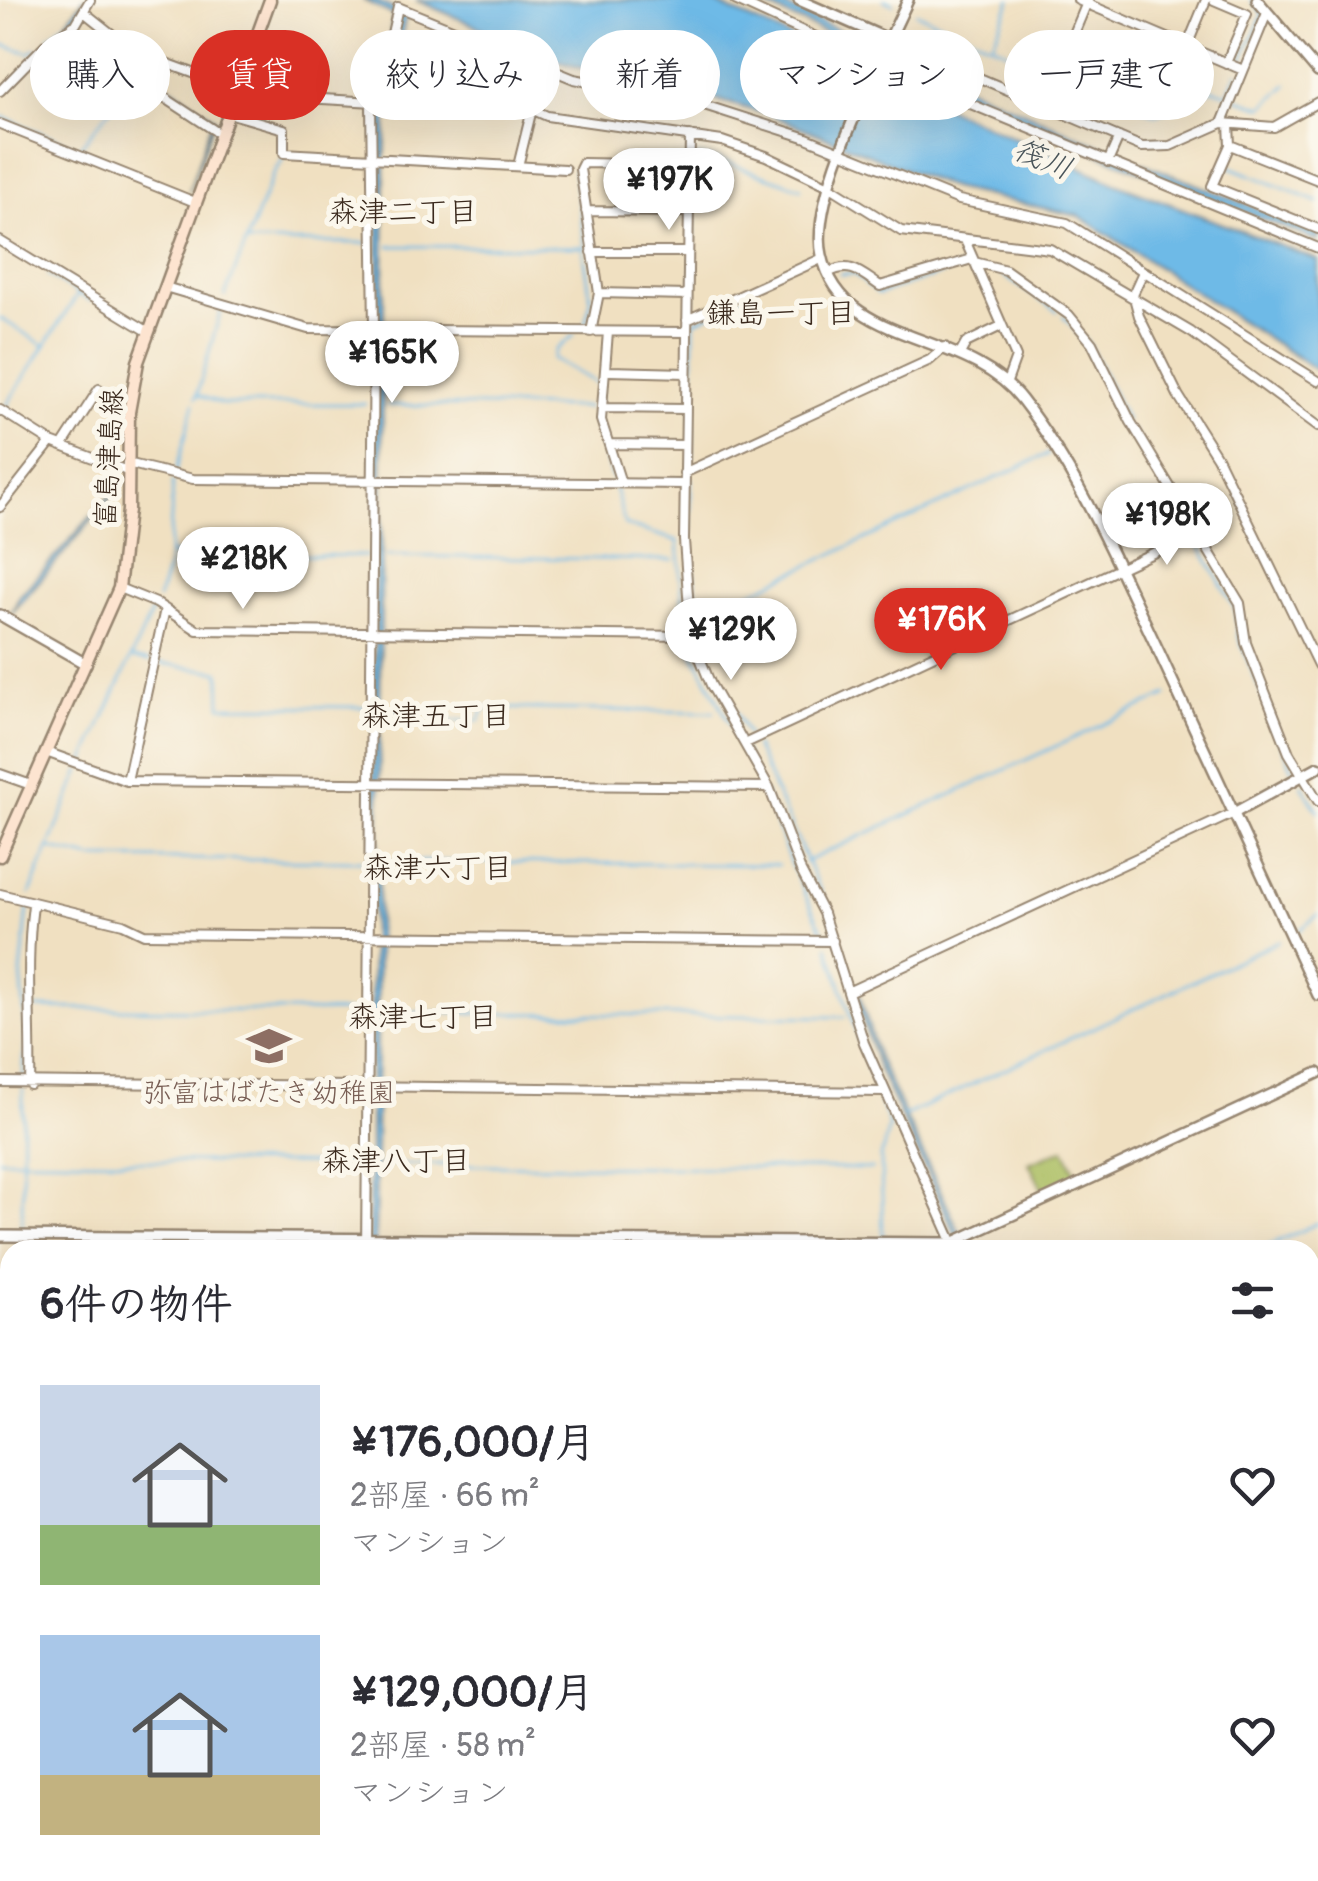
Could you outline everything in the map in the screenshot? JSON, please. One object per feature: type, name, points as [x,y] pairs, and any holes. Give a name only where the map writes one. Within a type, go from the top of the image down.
[{"type":"main road","name":"富島津島線","points":[[259,30],[270,0]]},
{"type":"main road","name":"富島津島線","points":[[0,856],[120,588],[126,550],[133,384],[214,130],[222,120]]},
{"type":"street","points":[[0,90],[44,45],[77,22],[90,0]]},
{"type":"street","points":[[736,0],[800,30]]},
{"type":"street","points":[[798,0],[858,30]]},
{"type":"street","points":[[895,30],[908,0]]},
{"type":"street","points":[[1194,30],[1210,0],[1247,14],[1226,63]]},
{"type":"street","points":[[1257,0],[1318,72]]},
{"type":"street","points":[[1073,30],[1084,1],[1150,30]]},
{"type":"street","points":[[1267,12],[1226,123],[1230,145],[1212,186],[1318,228]]},
{"type":"street","points":[[392,30],[395,14],[440,22],[459,30]]},
{"type":"street","points":[[77,22],[190,72]]},
{"type":"street","points":[[77,22],[118,67],[214,130]]},
{"type":"street","points":[[1214,58],[1243,70]]},
{"type":"street","points":[[560,73],[701,104],[804,137],[959,200],[1067,222],[1318,381]]},
{"type":"street","points":[[1078,120],[1157,149],[1226,123],[1274,127],[1318,102]]},
{"type":"street","points":[[984,110],[1318,248]]},
{"type":"street","points":[[560,118],[690,136],[766,156],[829,186],[888,227],[1050,249],[1133,294],[1318,426]]},
{"type":"street","points":[[252,120],[284,129],[284,153],[565,169]]},
{"type":"street","points":[[370,1240],[372,937],[368,783],[375,632],[379,120]]},
{"type":"street","points":[[518,166],[529,120]]},
{"type":"street","points":[[857,120],[829,186],[820,221],[822,258],[828,272],[840,293],[862,314],[901,333],[961,352],[1007,382],[1082,494],[1318,995]]},
{"type":"street","points":[[0,124],[194,202]]},
{"type":"street","points":[[690,136],[684,484],[691,636],[711,685],[768,787],[833,941],[884,1092],[951,1240]]},
{"type":"street","points":[[1109,161],[1119,137]]},
{"type":"street","points":[[1230,145],[1318,180]]},
{"type":"street","points":[[591,332],[598,292],[583,164],[688,165]]},
{"type":"street","points":[[586,211],[688,212]]},
{"type":"street","points":[[965,240],[1016,357],[1007,382]]},
{"type":"street","points":[[0,241],[149,332]]},
{"type":"street","points":[[592,252],[687,252]]},
{"type":"street","points":[[687,320],[822,258]]},
{"type":"street","points":[[828,272],[841,266],[853,268],[880,286],[973,261],[1006,270],[1068,315],[1092,343],[1131,422],[1240,603],[1246,644],[1289,753],[1318,801]]},
{"type":"street","points":[[1144,272],[1133,294],[1139,316],[1170,380],[1216,457],[1318,665]]},
{"type":"street","points":[[165,287],[295,327],[686,332]]},
{"type":"street","points":[[598,292],[687,295]]},
{"type":"street","points":[[961,352],[966,343],[1001,326]]},
{"type":"street","points":[[608,332],[609,371],[602,420],[621,484]]},
{"type":"street","points":[[684,473],[930,360],[945,347]]},
{"type":"street","points":[[609,371],[686,373]]},
{"type":"street","points":[[62,446],[99,389]]},
{"type":"street","points":[[604,408],[685,408]]},
{"type":"street","points":[[0,410],[62,446],[127,467],[192,479],[684,484]]},
{"type":"street","points":[[0,507],[51,442]]},
{"type":"street","points":[[609,444],[684,445]]},
{"type":"street","points":[[746,742],[1198,532]]},
{"type":"street","points":[[120,588],[198,630],[691,636]]},
{"type":"street","points":[[126,781],[165,609]]},
{"type":"street","points":[[0,615],[86,664]]},
{"type":"street","points":[[46,752],[126,781],[768,787]]},
{"type":"street","points":[[850,991],[1234,813],[1318,767]]},
{"type":"street","points":[[0,774],[31,785]]},
{"type":"street","points":[[0,894],[123,924],[144,934],[833,941]]},
{"type":"street","points":[[30,1086],[32,1009],[25,965],[33,904]]},
{"type":"street","points":[[962,1240],[1318,1073]]},
{"type":"street","points":[[0,1082],[30,1086],[884,1092]]},
{"type":"street","points":[[0,1236],[185,1240]]},
{"type":"green space","points":[[1064,1149],[1080,1180],[1045,1195],[1029,1163]]},
{"type":"water","points":[[83,0],[80,24],[89,30],[72,20],[65,24]]},
{"type":"water","points":[[363,0],[375,0],[406,15],[403,30],[391,30],[393,15]]},
{"type":"water","points":[[416,0],[708,0],[775,30],[740,30],[740,106],[720,100],[720,30],[580,30],[580,68],[560,62],[560,30],[485,30]]},
{"type":"water","points":[[752,0],[770,0],[838,30],[820,30]]},
{"type":"water","points":[[170,87],[190,101],[190,105],[170,92]]},
{"type":"water","points":[[984,94],[1004,103],[1004,112],[984,103]]},
{"type":"water","points":[[212,120],[214,120],[189,192]]},
{"type":"water","points":[[380,120],[387,120],[375,1240],[369,1240]]},
{"type":"water","name":"筏川","points":[[783,120],[975,120],[1117,184],[1318,260],[1318,371],[1079,216],[952,188]]},
{"type":"water","points":[[1023,120],[1042,120],[1318,233],[1318,241]]},
{"type":"water","points":[[115,475],[118,490],[11,614],[20,596],[115,490]]},
{"type":"water","points":[[859,993],[878,1058],[963,1240],[958,1240],[877,1065],[855,995]]},
{"type":"waterway","points":[[884,0],[893,4]]},
{"type":"waterway","points":[[992,45],[1011,0]]},
{"type":"waterway","points":[[1240,64],[1263,14],[1251,0]]},
{"type":"waterway","points":[[916,13],[1004,50]]},
{"type":"waterway","points":[[58,30],[66,23]]},
{"type":"waterway","points":[[0,44],[30,53]]},
{"type":"waterway","points":[[1214,89],[1228,94],[1237,73]]},
{"type":"waterway","points":[[1236,98],[1263,107],[1287,85]]},
{"type":"waterway","points":[[0,116],[71,145]]},
{"type":"waterway","points":[[79,148],[101,120]]},
{"type":"waterway","points":[[225,296],[273,174],[284,157]]},
{"type":"waterway","points":[[695,171],[696,157],[719,160],[801,188]]},
{"type":"waterway","points":[[1226,165],[1318,202]]},
{"type":"waterway","points":[[390,246],[585,247],[574,170]]},
{"type":"waterway","points":[[694,206],[695,180]]},
{"type":"waterway","points":[[693,311],[694,218]]},
{"type":"waterway","points":[[246,242],[369,243]]},
{"type":"waterway","points":[[583,248],[591,301],[584,327]]},
{"type":"waterway","points":[[840,274],[854,274],[879,294],[968,265]]},
{"type":"waterway","points":[[997,271],[1057,311]]},
{"type":"waterway","points":[[48,275],[90,301]]},
{"type":"waterway","points":[[6,406],[78,294]]},
{"type":"waterway","points":[[692,460],[694,322],[748,296]]},
{"type":"waterway","points":[[196,398],[221,310]]},
{"type":"waterway","points":[[1063,316],[1089,345],[1126,420]]},
{"type":"waterway","points":[[0,318],[45,346]]},
{"type":"waterway","points":[[574,335],[556,350],[553,359],[600,385],[596,422],[612,479]]},
{"type":"waterway","points":[[197,395],[223,404],[365,404]]},
{"type":"waterway","points":[[176,471],[194,404]]},
{"type":"waterway","points":[[388,405],[588,407]]},
{"type":"waterway","points":[[1132,431],[1188,528]]},
{"type":"waterway","points":[[697,617],[1048,454]]},
{"type":"waterway","points":[[691,479],[690,537],[700,643],[748,735]]},
{"type":"waterway","points":[[158,599],[168,567],[173,482]]},
{"type":"waterway","points":[[615,488],[625,525],[678,541],[685,629]]},
{"type":"waterway","points":[[1196,539],[1235,609],[1238,636],[1293,771]]},
{"type":"waterway","points":[[169,554],[366,556]]},
{"type":"waterway","points":[[387,556],[673,560]]},
{"type":"waterway","points":[[84,762],[153,609]]},
{"type":"waterway","points":[[687,641],[760,782]]},
{"type":"waterway","points":[[131,658],[149,661]]},
{"type":"waterway","points":[[159,663],[220,672],[221,706],[366,707]]},
{"type":"waterway","points":[[805,862],[1167,695]]},
{"type":"waterway","points":[[387,709],[448,710],[448,720],[479,721],[484,708],[714,712]]},
{"type":"waterway","points":[[755,746],[828,908],[853,983]]},
{"type":"waterway","points":[[30,894],[80,771]]},
{"type":"waterway","points":[[1302,785],[1318,811]]},
{"type":"waterway","points":[[765,793],[791,865],[825,936]]},
{"type":"waterway","points":[[49,848],[91,858],[361,861]]},
{"type":"waterway","points":[[386,861],[778,865]]},
{"type":"waterway","points":[[23,1080],[26,1032],[21,973],[28,907]]},
{"type":"waterway","points":[[1300,930],[1318,915]]},
{"type":"waterway","points":[[904,1116],[1279,941]]},
{"type":"waterway","points":[[828,946],[874,1087]]},
{"type":"waterway","points":[[36,1008],[363,1012]]},
{"type":"waterway","points":[[384,1012],[845,1017]]},
{"type":"waterway","points":[[22,1232],[23,1090]]},
{"type":"waterway","points":[[880,1100],[889,1126],[881,1157],[883,1237]]},
{"type":"waterway","points":[[0,1159],[359,1164]]},
{"type":"waterway","points":[[382,1164],[872,1169]]},
{"type":"waterway","points":[[1281,1240],[1318,1223]]},
{"type":"place","name":"弥富はばたき幼稚園","points":[[269,1046]]},
{"type":"district","name":"森津二丁目","points":[[403,212]]},
{"type":"district","name":"鎌島一丁目","points":[[781,313]]},
{"type":"district","name":"森津五丁目","points":[[436,716]]},
{"type":"district","name":"森津六丁目","points":[[438,868]]},
{"type":"district","name":"森津七丁目","points":[[423,1017]]},
{"type":"district","name":"森津八丁目","points":[[396,1161]]}]
